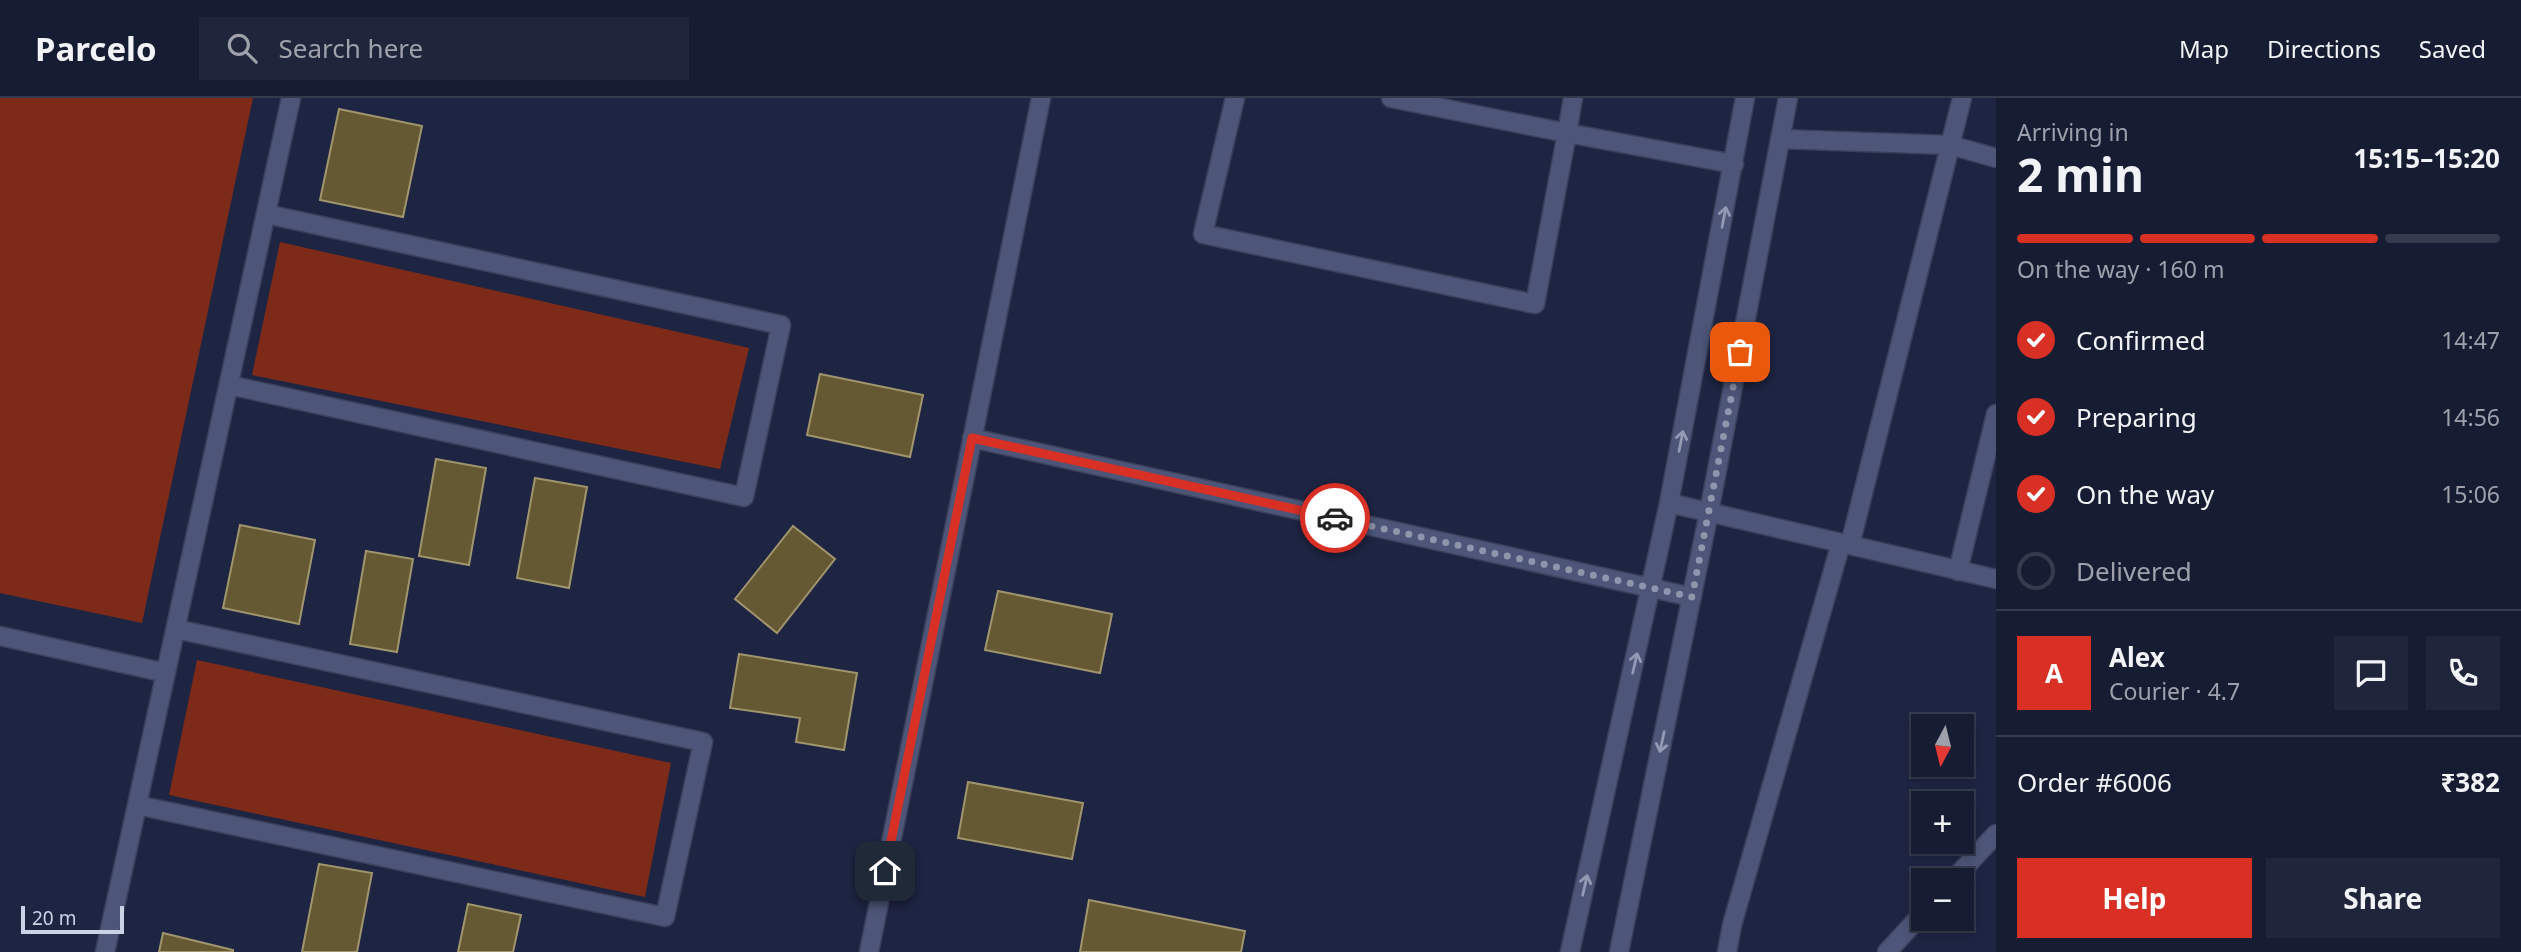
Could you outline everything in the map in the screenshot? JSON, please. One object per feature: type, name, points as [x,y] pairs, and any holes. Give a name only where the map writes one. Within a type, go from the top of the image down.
[{"type":"street","points":[[105,952],[291,98]]},
{"type":"street","points":[[869,952],[1041,98]]},
{"type":"street","points":[[1235,98],[1203,234],[1535,304],[1573,98]]},
{"type":"street","points":[[1391,98],[1421,101],[1734,164]]},
{"type":"street","points":[[1570,952],[1669,503],[1745,98]]},
{"type":"street","points":[[1619,952],[1709,512],[1788,98]]},
{"type":"street","points":[[1727,952],[1732,926],[1846,544],[1962,98]]},
{"type":"street","points":[[1780,139],[1950,145],[1996,158]]},
{"type":"street","points":[[229,385],[744,497],[750,471],[781,326],[266,214]]},
{"type":"street","points":[[1958,570],[1996,414]]},
{"type":"street","points":[[972,438],[1692,597]]},
{"type":"street","points":[[1669,503],[1996,579]]},
{"type":"street","points":[[137,805],[665,918],[703,742],[176,629]]},
{"type":"street","points":[[0,636],[166,673]]},
{"type":"street","points":[[1964,868],[1996,834]]},
{"type":"street","points":[[1887,952],[1911,926]]},
{"type":"shaded area","points":[[0,98],[253,98],[142,623],[0,593]]},
{"type":"shaded area","points":[[280,242],[749,348],[720,469],[252,375]]},
{"type":"shaded area","points":[[197,660],[671,763],[645,897],[169,795]]},
{"type":"building","points":[[339,109],[422,126],[403,217],[320,200]]},
{"type":"building","points":[[820,374],[923,395],[910,457],[807,435]]},
{"type":"building","points":[[436,459],[486,468],[469,565],[419,556]]},
{"type":"building","points":[[535,478],[587,487],[569,588],[517,578]]},
{"type":"building","points":[[240,525],[315,540],[299,624],[223,608]]},
{"type":"building","points":[[793,526],[835,559],[777,633],[735,599]]},
{"type":"building","points":[[366,551],[413,559],[397,652],[350,644]]},
{"type":"building","points":[[998,591],[1112,614],[1100,673],[985,650]]},
{"type":"building","points":[[739,654],[857,673],[844,750],[796,742],[800,718],[730,708]]},
{"type":"building","points":[[968,782],[1083,803],[1072,859],[958,838]]},
{"type":"building","points":[[319,864],[372,873],[357,952],[302,952]]},
{"type":"building","points":[[1089,900],[1245,931],[1241,952],[1080,952]]},
{"type":"building","points":[[468,904],[521,915],[513,952],[458,952]]},
{"type":"building","points":[[163,933],[233,950],[233,952],[159,952]]},
{"type":"way so far","points":[[1335,518],[1692,597],[1740,352]]},
{"type":"route","points":[[885,871],[972,438],[1335,518]]}]
